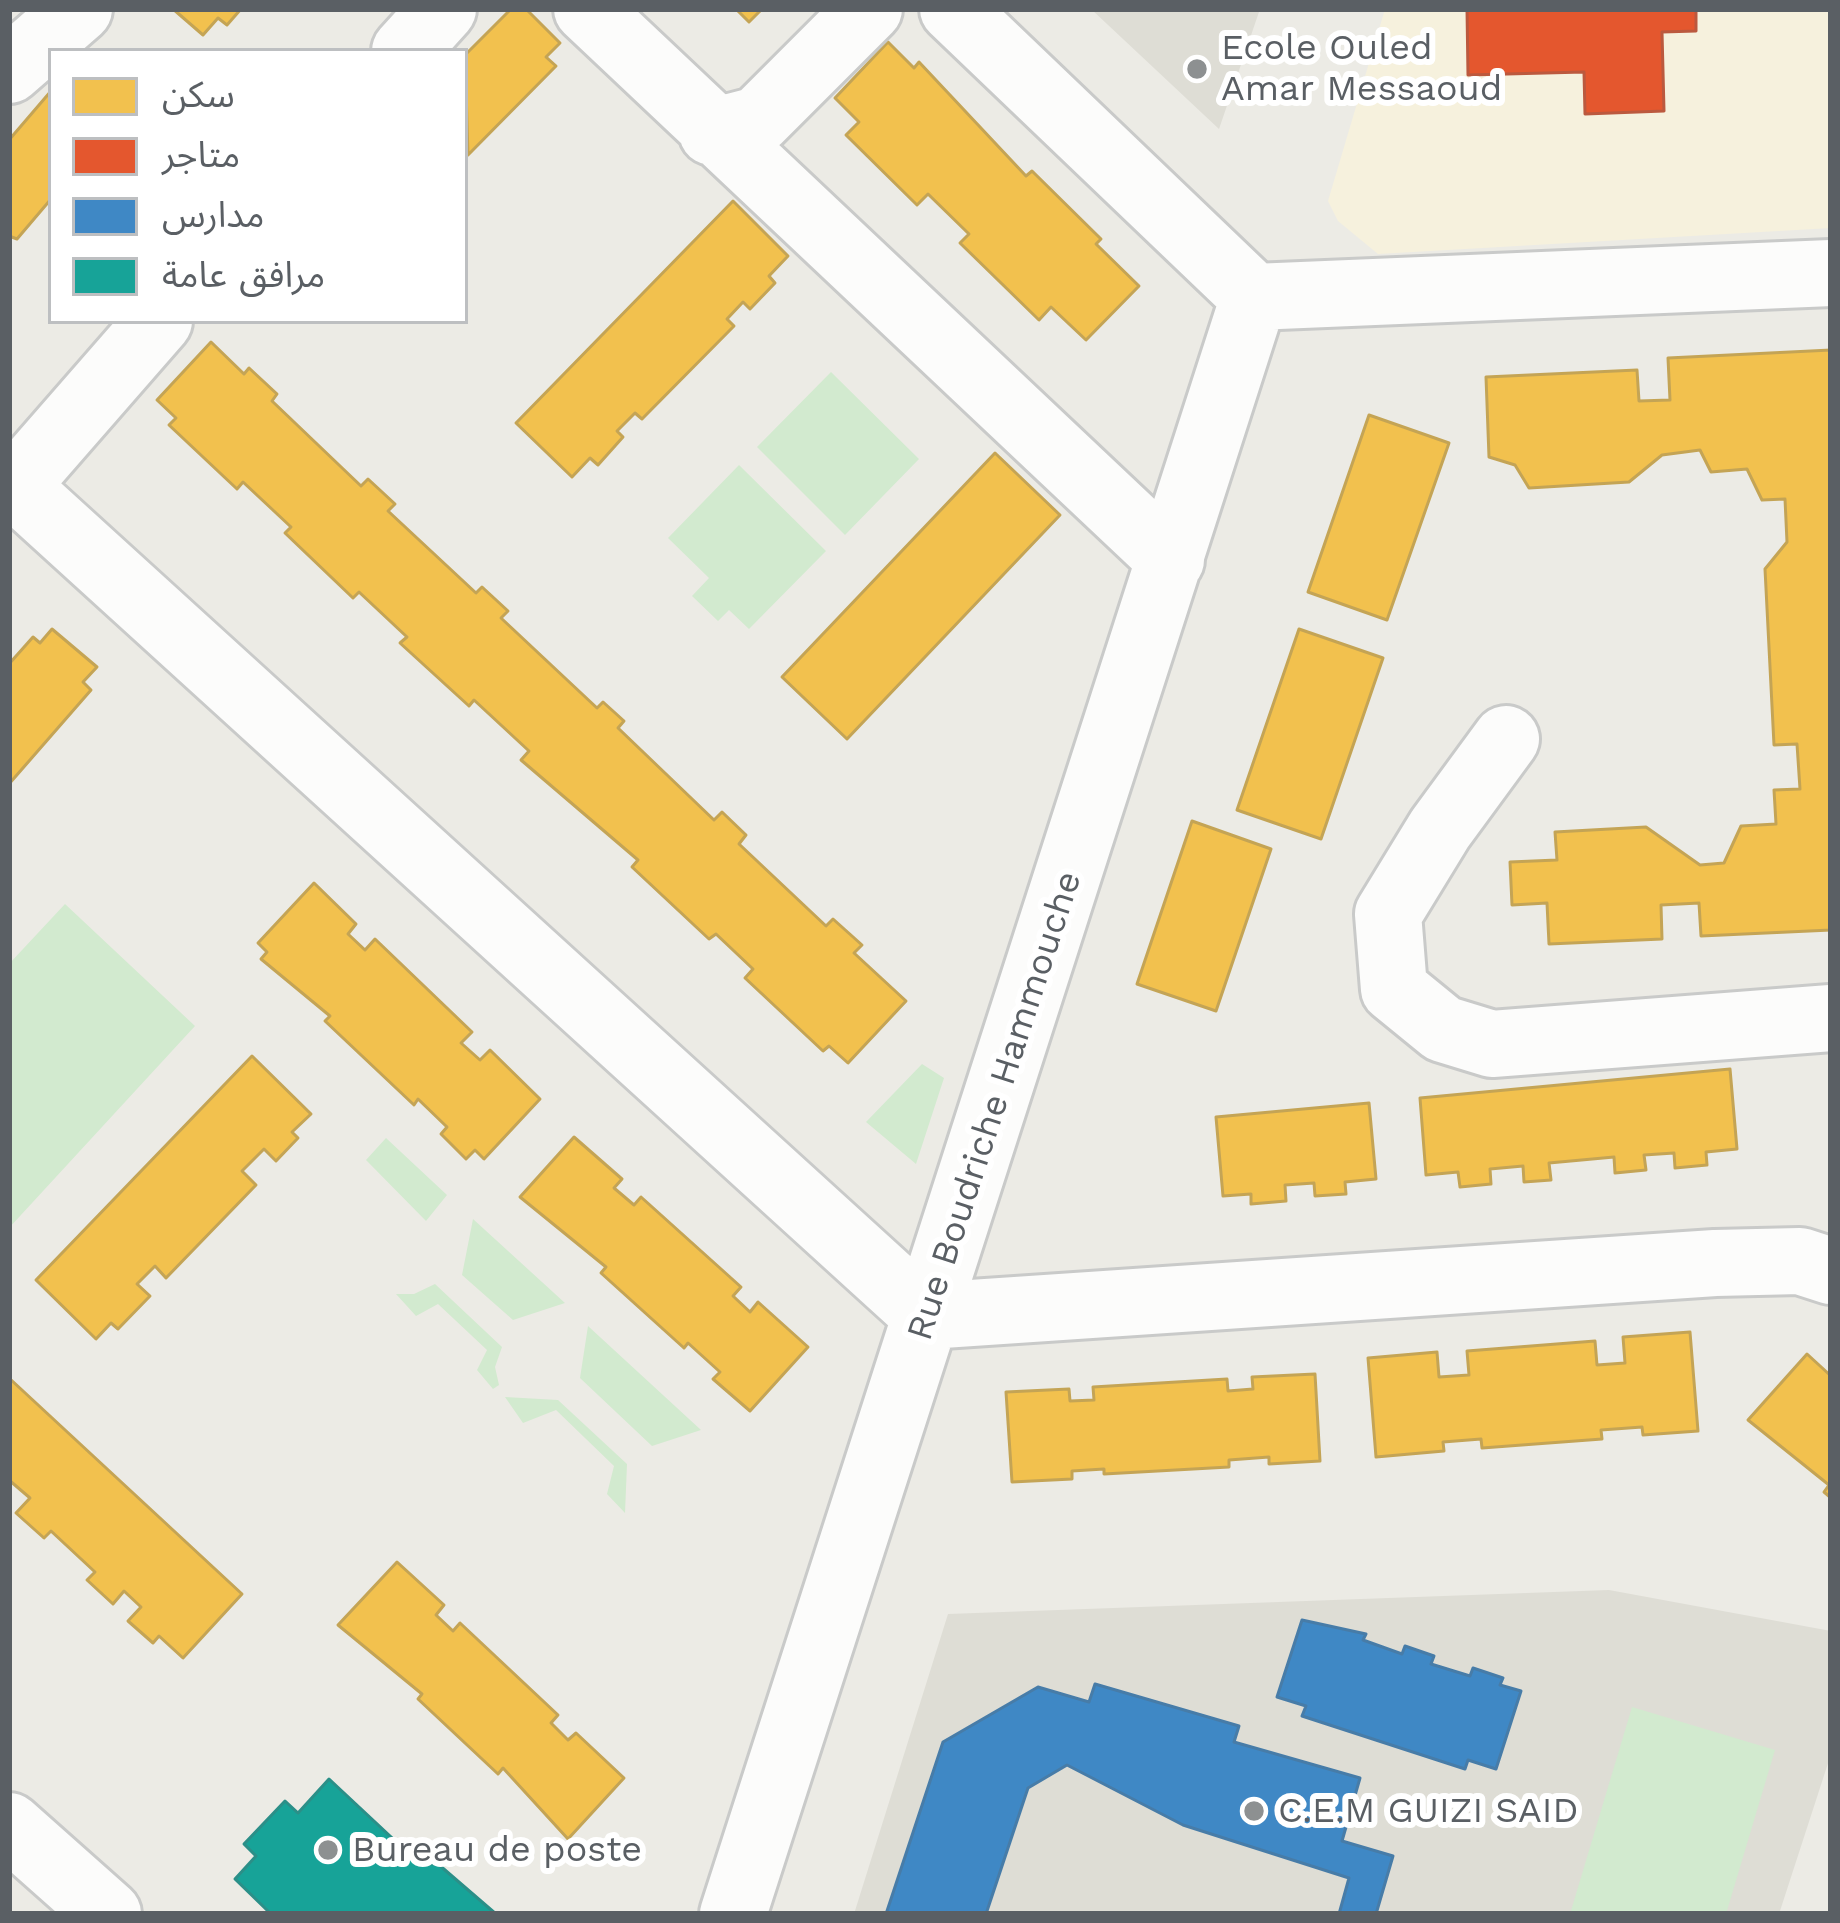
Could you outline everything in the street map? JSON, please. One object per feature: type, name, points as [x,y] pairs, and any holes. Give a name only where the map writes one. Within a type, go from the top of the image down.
[{"type":"street","points":[[408,48],[443,9]]},
{"type":"street","points":[[587,9],[712,132],[1171,560]]},
{"type":"street","points":[[712,132],[758,120],[868,9]]},
{"type":"street","points":[[953,9],[1254,297],[1831,273]]},
{"type":"street","points":[[9,70],[74,13]]},
{"type":"street","name":"Rue Boudriche Hammouche","points":[[733,1914],[1254,297]]},
{"type":"street","points":[[155,324],[12,490],[927,1316],[1715,1263],[1800,1262],[1831,1270]]},
{"type":"street","points":[[1505,740],[1440,829],[1388,914],[1394,989],[1443,1029],[1492,1044],[1831,1018]]},
{"type":"street","points":[[9,1826],[108,1914]]},
{"type":"shaded area","name":"Ecole Ouled Amar Messaoud","points":[[1091,9],[1260,9],[1219,129]]},
{"type":"shaded area","points":[[1385,9],[1831,9],[1831,228],[1378,254],[1338,221],[1328,201]]},
{"type":"shaded area","points":[[1609,1590],[1831,1631],[1831,1754],[1779,1914],[854,1914],[948,1614]]},
{"type":"green space","points":[[831,372],[919,459],[845,535],[757,447]]},
{"type":"green space","points":[[739,465],[826,551],[749,629],[729,610],[718,621],[692,596],[709,578],[668,538]]},
{"type":"green space","points":[[65,904],[195,1026],[9,1228],[9,964]]},
{"type":"green space","points":[[922,1064],[944,1078],[916,1164],[866,1122]]},
{"type":"green space","points":[[386,1138],[447,1195],[426,1221],[366,1160]]},
{"type":"green space","points":[[473,1219],[565,1303],[513,1320],[462,1275]]},
{"type":"green space","points":[[435,1284],[502,1347],[495,1367],[499,1385],[493,1389],[477,1370],[487,1350],[438,1304],[416,1316],[396,1294],[414,1294]]},
{"type":"green space","points":[[588,1326],[701,1430],[652,1446],[580,1378]]},
{"type":"green space","points":[[505,1397],[558,1400],[627,1464],[625,1513],[607,1494],[614,1466],[556,1410],[523,1423]]},
{"type":"green space","points":[[1632,1707],[1775,1750],[1726,1914],[1570,1914]]},
{"type":"building: سكن","points":[[173,9],[241,9],[227,25],[218,18],[203,35]]},
{"type":"building: سكن","points":[[511,9],[526,9],[560,43],[546,57],[556,66],[468,155],[468,52]]},
{"type":"building: سكن","points":[[736,9],[762,9],[749,22]]},
{"type":"building: سكن","points":[[888,42],[914,68],[919,62],[1026,176],[1032,171],[1101,239],[1096,244],[1139,286],[1086,340],[1051,307],[1039,320],[960,243],[969,234],[928,194],[917,205],[846,135],[859,122],[835,98]]},
{"type":"building: سكن","points":[[48,94],[48,203],[17,239],[9,236],[9,140]]},
{"type":"building: سكن","points":[[733,201],[788,256],[769,276],[775,283],[750,309],[743,302],[727,319],[734,326],[642,419],[635,413],[617,431],[623,437],[598,465],[590,458],[572,477],[516,423]]},
{"type":"building: سكن","points":[[211,342],[244,374],[249,368],[277,394],[272,401],[361,486],[368,479],[395,504],[388,511],[476,593],[482,587],[508,611],[501,618],[597,708],[603,702],[624,721],[618,728],[714,820],[722,812],[746,835],[739,844],[826,926],[833,919],[862,945],[854,953],[906,1001],[848,1063],[829,1046],[823,1051],[745,978],[753,969],[716,934],[709,939],[632,867],[638,860],[521,760],[529,751],[474,700],[469,706],[400,643],[407,637],[359,592],[353,598],[285,533],[291,527],[243,482],[237,489],[169,425],[176,418],[157,400]]},
{"type":"building: سكن","points":[[1831,350],[1831,930],[1701,936],[1699,903],[1661,905],[1662,939],[1549,944],[1547,903],[1512,905],[1510,862],[1557,860],[1555,832],[1646,827],[1700,865],[1724,863],[1741,826],[1776,824],[1774,790],[1800,789],[1797,744],[1774,745],[1765,569],[1787,542],[1785,499],[1762,500],[1747,469],[1711,472],[1700,450],[1662,455],[1629,482],[1529,488],[1515,465],[1489,457],[1486,377],[1637,370],[1639,401],[1670,400],[1668,358]]},
{"type":"building: سكن","points":[[1369,415],[1449,443],[1387,620],[1308,592]]},
{"type":"building: سكن","points":[[995,453],[1060,515],[847,739],[782,677]]},
{"type":"building: سكن","points":[[52,629],[97,667],[83,682],[91,690],[9,784],[9,664],[33,637],[40,643]]},
{"type":"building: سكن","points":[[1299,629],[1383,658],[1321,839],[1237,810]]},
{"type":"building: سكن","points":[[1192,821],[1271,849],[1216,1011],[1137,984]]},
{"type":"building: سكن","points":[[314,883],[356,924],[348,934],[365,950],[375,939],[472,1032],[461,1043],[480,1060],[490,1050],[540,1099],[484,1159],[475,1150],[466,1159],[441,1134],[447,1127],[418,1099],[414,1105],[325,1021],[330,1016],[261,959],[267,952],[258,943]]},
{"type":"building: سكن","points":[[252,1056],[311,1114],[292,1132],[298,1138],[276,1161],[264,1149],[242,1171],[256,1185],[166,1278],[155,1266],[137,1284],[150,1296],[118,1329],[111,1323],[96,1339],[36,1280]]},
{"type":"building: سكن","points":[[1730,1069],[1737,1149],[1706,1152],[1707,1165],[1675,1168],[1674,1153],[1644,1155],[1646,1170],[1615,1173],[1614,1157],[1549,1163],[1551,1180],[1524,1182],[1523,1166],[1490,1169],[1491,1184],[1460,1187],[1458,1172],[1426,1175],[1420,1098]]},
{"type":"building: سكن","points":[[1369,1103],[1376,1179],[1345,1182],[1346,1194],[1315,1196],[1314,1183],[1285,1185],[1286,1201],[1251,1204],[1251,1194],[1223,1196],[1216,1117]]},
{"type":"building: سكن","points":[[574,1137],[622,1179],[614,1188],[634,1205],[641,1197],[741,1287],[733,1296],[750,1312],[758,1302],[808,1347],[750,1411],[713,1379],[720,1372],[688,1343],[684,1348],[601,1273],[606,1267],[520,1197]]},
{"type":"building: سكن","points":[[1690,1332],[1698,1431],[1643,1435],[1642,1427],[1601,1430],[1602,1439],[1482,1448],[1481,1439],[1443,1442],[1444,1451],[1376,1457],[1368,1358],[1437,1352],[1439,1377],[1469,1375],[1467,1351],[1595,1341],[1597,1365],[1625,1363],[1623,1337]]},
{"type":"building: سكن","points":[[1807,1354],[1831,1376],[1831,1498],[1824,1492],[1829,1485],[1748,1420]]},
{"type":"building: سكن","points":[[1315,1374],[1320,1461],[1269,1464],[1269,1457],[1229,1460],[1229,1467],[1104,1474],[1104,1469],[1072,1471],[1072,1479],[1012,1482],[1006,1392],[1069,1389],[1070,1401],[1094,1400],[1093,1387],[1227,1379],[1228,1391],[1253,1389],[1252,1377]]},
{"type":"building: سكن","points":[[9,1378],[242,1594],[183,1658],[159,1636],[153,1643],[128,1621],[141,1607],[124,1591],[113,1604],[87,1580],[95,1572],[51,1531],[44,1538],[16,1513],[30,1498],[9,1480]]},
{"type":"building: سكن","points":[[397,1562],[444,1605],[436,1615],[453,1631],[460,1623],[558,1715],[551,1723],[568,1740],[576,1733],[624,1778],[568,1839],[503,1768],[498,1774],[418,1699],[422,1694],[338,1625]]},
{"type":"building: متاجر","points":[[1467,9],[1696,9],[1696,31],[1662,32],[1664,111],[1585,114],[1584,72],[1468,75]]},
{"type":"building: مدارس","points":[[1302,1620],[1366,1634],[1363,1640],[1402,1654],[1405,1646],[1434,1656],[1431,1664],[1470,1676],[1473,1668],[1503,1678],[1500,1685],[1521,1691],[1496,1769],[1468,1760],[1465,1769],[1302,1716],[1306,1706],[1277,1697]]},
{"type":"building: مدارس","name":"C.E.M GUIZI SAID","points":[[1095,1684],[1239,1726],[1234,1742],[1360,1778],[1342,1841],[1393,1856],[1376,1914],[1339,1914],[1349,1878],[1183,1825],[1067,1765],[1028,1788],[986,1914],[886,1914],[943,1742],[1038,1687],[1089,1702]]},
{"type":"building: مرافق عامة","name":"Bureau de poste","points":[[329,1779],[420,1864],[438,1864],[496,1914],[271,1914],[235,1879],[256,1856],[244,1844],[285,1801],[298,1813]]},
{"type":"place","name":"Ecole Ouled Amar Messaoud","points":[[1197,69]]},
{"type":"place","name":"C.E.M GUIZI SAID","points":[[1254,1811]]},
{"type":"place","name":"Bureau de poste","points":[[328,1850]]}]
